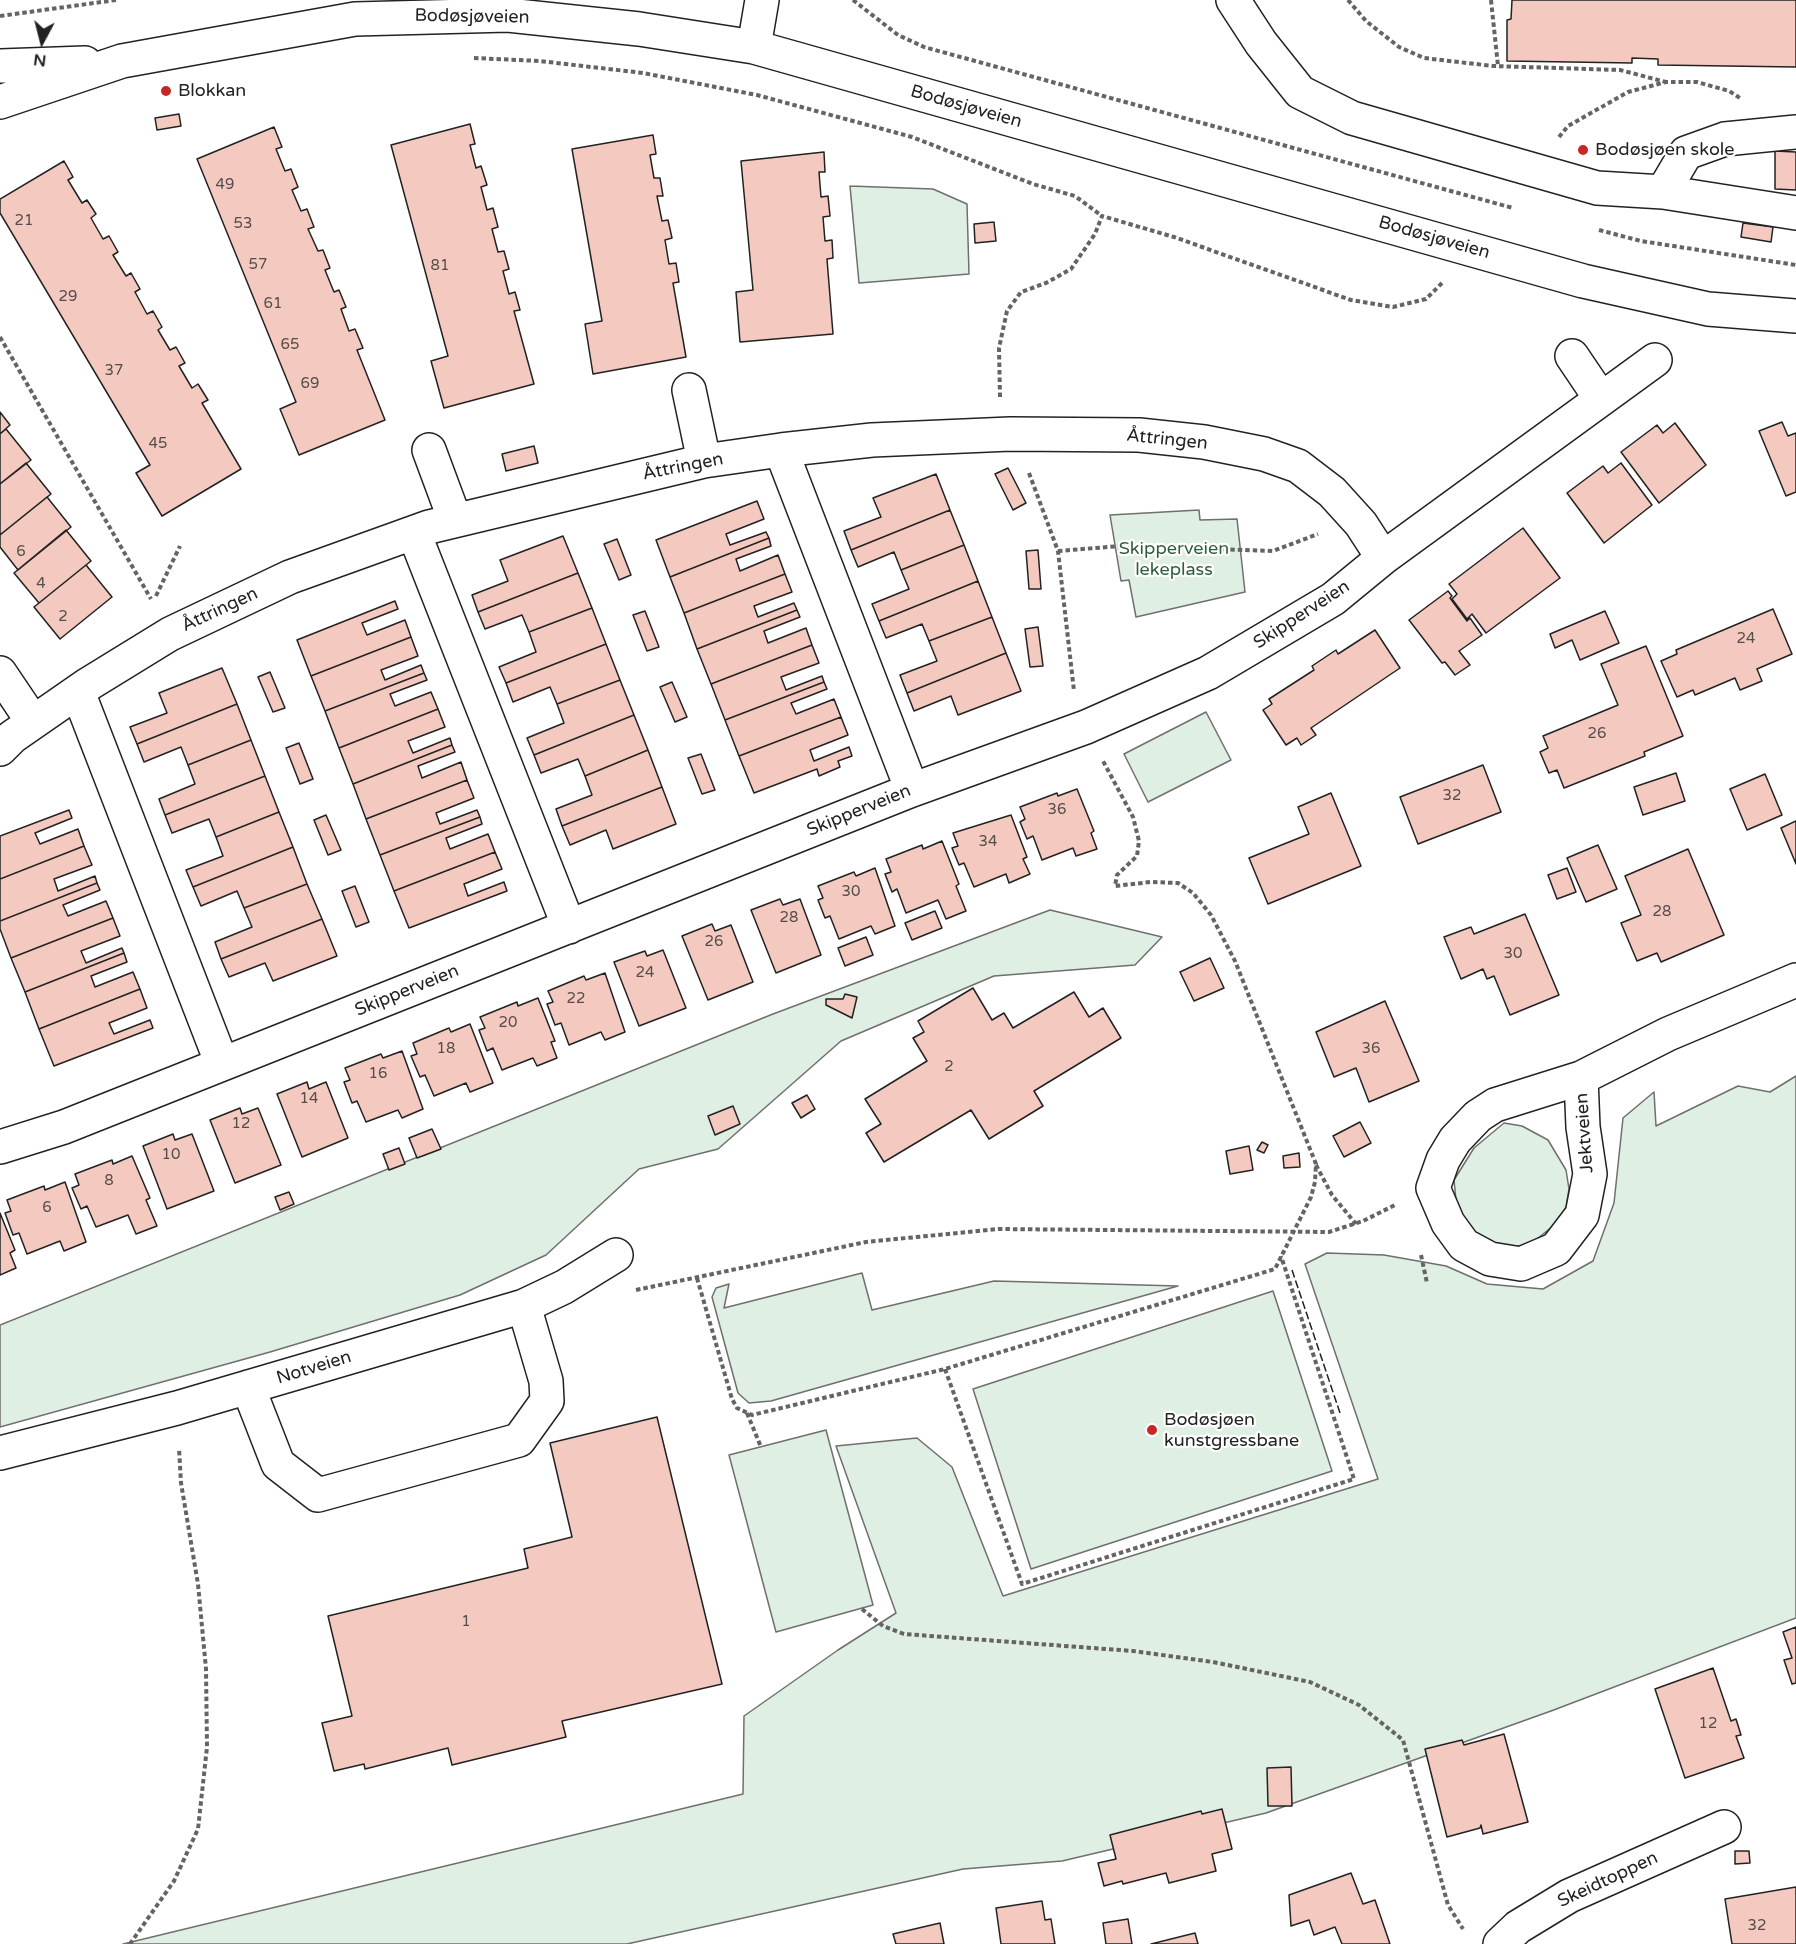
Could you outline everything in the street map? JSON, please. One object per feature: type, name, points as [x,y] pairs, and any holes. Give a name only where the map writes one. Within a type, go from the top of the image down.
[{"type":"street","points":[[754,47],[762,0]]},
{"type":"street","points":[[1233,0],[1261,43],[1300,92],[1352,118],[1597,188],[1663,192],[1796,213]]},
{"type":"street","name":"Bodøsjøveien","points":[[0,66],[122,61],[355,20],[432,15],[508,15],[639,29],[754,47],[1582,281],[1708,309],[1796,316]]},
{"type":"street","name":"Bodøsjøveien","points":[[0,102],[122,61]]},
{"type":"street","points":[[1663,192],[1686,153],[1725,139],[1796,132]]},
{"type":"street","points":[[1572,356],[1601,399]]},
{"type":"street","name":"Skipperveien","points":[[0,1147],[64,1127],[912,790],[1086,727],[1208,673],[1333,599],[1383,558],[1655,360]]},
{"type":"street","points":[[689,390],[704,461]]},
{"type":"street","name":"Åttringen","points":[[0,749],[33,722],[170,634],[280,582],[455,520],[704,461],[782,450],[872,440],[1010,434],[1139,435],[1204,442],[1264,454],[1298,466],[1332,492],[1361,524],[1383,558]]},
{"type":"street","points":[[429,450],[455,520]]},
{"type":"street","points":[[782,450],[912,790]]},
{"type":"street","points":[[414,533],[569,927]]},
{"type":"street","points":[[0,673],[33,722]]},
{"type":"street","points":[[78,692],[222,1064]]},
{"type":"street","name":"Jektveien","points":[[1581,1078],[1583,1127],[1590,1174],[1582,1215],[1556,1249],[1521,1264],[1490,1259],[1464,1245],[1448,1223],[1433,1188],[1443,1160],[1455,1140],[1478,1116],[1495,1105],[1581,1078],[1668,1034],[1796,980]]},
{"type":"street","name":"Notveien","points":[[0,1453],[177,1408],[524,1306],[564,1287],[616,1255]]},
{"type":"street","points":[[248,1388],[278,1464],[318,1495],[519,1440],[547,1401],[546,1381],[524,1306]]},
{"type":"street","name":"Skeidtoppen","points":[[1500,1944],[1518,1927],[1569,1896],[1724,1827]]},
{"type":"path","points":[[0,16],[116,0]]},
{"type":"path","points":[[853,0],[898,35],[924,47],[1521,210]]},
{"type":"path","points":[[1348,0],[1366,21],[1399,47],[1424,58],[1498,66],[1620,70],[1666,82],[1697,82],[1729,91],[1743,100]]},
{"type":"path","points":[[1491,0],[1498,66]]},
{"type":"path","points":[[462,58],[540,61],[643,73],[758,94],[912,137],[1033,184],[1075,196],[1102,216],[1174,237],[1350,300],[1393,306],[1426,299],[1449,276]]},
{"type":"path","points":[[1553,145],[1568,126],[1628,92],[1666,82]]},
{"type":"path","points":[[1000,405],[999,348],[1007,311],[1021,292],[1046,283],[1071,268],[1095,234],[1102,216]]},
{"type":"path","points":[[1587,227],[1641,241],[1796,265]]},
{"type":"path","points":[[0,337],[153,602],[180,546]]},
{"type":"path","points":[[1025,463],[1058,551],[1076,700]]},
{"type":"path","points":[[1058,551],[1121,546],[1273,551],[1320,533],[1327,537]]},
{"type":"path","points":[[1101,756],[1133,816],[1139,841],[1137,856],[1117,875],[1115,886],[1151,882],[1178,883],[1193,893],[1211,915],[1261,1023],[1316,1164],[1332,1195],[1356,1224]]},
{"type":"path","points":[[697,1278],[732,1399],[737,1408],[752,1415],[945,1369],[1275,1269],[1311,1197],[1316,1164]]},
{"type":"path","points":[[630,1292],[866,1242],[998,1229],[1329,1232],[1356,1224],[1433,1188]]},
{"type":"path","points":[[945,1369],[1022,1584],[1354,1479],[1281,1256]]},
{"type":"path","points":[[130,1944],[174,1881],[198,1829],[207,1747],[206,1669],[198,1584],[181,1483],[177,1408]]},
{"type":"path","points":[[747,1413],[761,1447]]},
{"type":"path","points":[[862,1608],[883,1626],[904,1634],[1133,1651],[1213,1662],[1310,1683],[1359,1705],[1403,1740],[1448,1905],[1467,1932]]},
{"type":"green space","points":[[850,186],[933,189],[967,204],[969,274],[859,283]]},
{"type":"green space","name":"Skipperveien lekeplass","points":[[1199,510],[1200,520],[1237,519],[1245,592],[1136,617],[1129,580],[1121,581],[1110,515]]},
{"type":"green space","points":[[1206,712],[1231,760],[1148,802],[1124,754]]},
{"type":"green space","points":[[1050,910],[1162,937],[1135,965],[994,976],[841,1041],[718,1149],[639,1169],[546,1255],[460,1295],[270,1352],[0,1427],[0,1325],[773,1014]]},
{"type":"green space","points":[[1796,1076],[1796,1618],[1551,1711],[1266,1813],[1062,1861],[963,1869],[627,1944],[123,1944],[743,1794],[744,1716],[838,1650],[896,1613],[836,1446],[917,1438],[952,1467],[1003,1596],[1378,1479],[1305,1264],[1327,1253],[1384,1255],[1446,1266],[1487,1284],[1543,1289],[1593,1261],[1614,1203],[1623,1118],[1654,1092],[1656,1126],[1738,1086],[1770,1092]]},
{"type":"green space","points":[[1504,1123],[1522,1126],[1548,1140],[1566,1170],[1569,1189],[1566,1207],[1558,1222],[1532,1243],[1514,1247],[1492,1243],[1476,1234],[1463,1218],[1456,1200],[1454,1180],[1474,1148]]},
{"type":"green space","points":[[862,1273],[872,1310],[994,1281],[1178,1286],[771,1401],[749,1403],[738,1393],[712,1297],[716,1288],[729,1284],[724,1308]]},
{"type":"green space","name":"Bodøsjøen kunstgressbane","points":[[1273,1291],[1332,1471],[1031,1569],[973,1389]]},
{"type":"green space","points":[[826,1430],[873,1605],[776,1632],[729,1455]]},
{"type":"building","points":[[1512,0],[1796,0],[1796,67],[1658,65],[1658,59],[1632,58],[1632,63],[1507,61],[1507,20],[1511,19]]},
{"type":"building","points":[[179,114],[181,126],[157,130],[155,118]]},
{"type":"building","points":[[470,124],[475,144],[470,145],[476,168],[481,166],[487,185],[481,187],[487,210],[493,208],[498,227],[492,229],[498,252],[504,251],[509,269],[503,271],[509,294],[515,292],[520,310],[514,311],[534,384],[444,408],[431,361],[448,356],[391,145]]},
{"type":"building","points":[[274,127],[282,147],[276,149],[285,171],[291,169],[298,187],[292,190],[301,211],[307,209],[314,227],[308,229],[318,251],[323,250],[330,268],[325,270],[334,292],[339,290],[346,307],[341,309],[349,331],[355,329],[363,348],[357,350],[385,420],[299,455],[280,409],[296,402],[197,159]]},
{"type":"building","points":[[653,135],[656,154],[650,155],[654,178],[660,178],[663,196],[657,196],[662,221],[668,220],[672,238],[665,240],[669,264],[676,263],[679,282],[673,283],[686,357],[593,374],[585,324],[602,321],[572,149]]},
{"type":"building","points":[[1775,151],[1796,152],[1796,190],[1775,189]]},
{"type":"building","points":[[824,152],[825,172],[819,172],[821,197],[828,196],[830,216],[823,217],[825,241],[832,240],[833,258],[827,259],[833,334],[740,342],[736,292],[753,290],[741,161]]},
{"type":"building","points":[[64,161],[73,177],[68,180],[82,203],[87,200],[96,214],[91,218],[103,239],[109,236],[118,252],[113,255],[126,276],[131,273],[140,289],[135,292],[147,314],[153,311],[162,327],[158,330],[170,350],[176,347],[185,363],[179,366],[192,388],[198,384],[208,400],[202,403],[241,469],[162,516],[136,473],[150,465],[0,213],[0,199]]},
{"type":"building","points":[[994,222],[996,241],[975,243],[974,224]]},
{"type":"building","points":[[1743,223],[1773,227],[1771,242],[1741,237]]},
{"type":"building","points":[[0,412],[10,425],[0,434]]},
{"type":"building","points":[[1782,422],[1788,436],[1796,433],[1796,492],[1786,496],[1759,431]]},
{"type":"building","points":[[1675,423],[1706,465],[1659,503],[1621,452],[1657,425],[1663,433]]},
{"type":"building","points":[[6,429],[31,460],[0,484],[0,434]]},
{"type":"building","points":[[534,446],[538,463],[506,471],[502,454]]},
{"type":"building","points":[[26,463],[51,494],[0,535],[0,484]]},
{"type":"building","points":[[1621,463],[1652,505],[1604,543],[1567,493],[1603,466],[1608,473]]},
{"type":"building","points":[[1008,468],[1026,503],[1013,510],[995,474]]},
{"type":"building","points":[[936,474],[950,510],[851,550],[844,531],[881,517],[873,498]]},
{"type":"building","points":[[47,497],[71,527],[18,570],[0,547],[0,535]]},
{"type":"building","points":[[757,501],[764,519],[726,534],[730,545],[766,532],[769,538],[670,577],[656,540]]},
{"type":"building","points":[[950,510],[964,545],[901,570],[894,552],[858,567],[851,550]]},
{"type":"building","points":[[1523,528],[1560,578],[1486,633],[1472,614],[1467,619],[1452,599],[1457,594],[1449,584]]},
{"type":"building","points":[[66,530],[91,561],[39,603],[14,573]]},
{"type":"building","points":[[563,536],[578,573],[478,612],[472,595],[508,581],[500,560]]},
{"type":"building","points":[[769,538],[771,546],[736,559],[740,571],[778,555],[785,574],[684,613],[670,577]]},
{"type":"building","points":[[617,539],[631,575],[619,580],[604,544]]},
{"type":"building","points":[[964,545],[978,581],[879,621],[872,604],[909,589],[901,570]]},
{"type":"building","points":[[1038,550],[1041,589],[1029,589],[1026,551]]},
{"type":"building","points":[[86,565],[112,597],[60,639],[34,607]]},
{"type":"building","points":[[578,573],[592,608],[529,632],[522,615],[485,629],[478,612]]},
{"type":"building","points":[[785,574],[792,592],[754,606],[758,617],[794,603],[797,610],[697,649],[684,613]]},
{"type":"building","points":[[978,581],[992,617],[929,641],[922,624],[886,638],[879,621]]},
{"type":"building","points":[[1448,591],[1452,596],[1450,598],[1467,621],[1470,618],[1482,635],[1459,651],[1470,665],[1455,675],[1445,662],[1442,663],[1409,620]]},
{"type":"building","points":[[395,601],[398,609],[362,623],[367,635],[405,620],[411,637],[311,676],[297,640]]},
{"type":"building","points":[[592,608],[606,644],[506,683],[499,667],[536,652],[529,632]]},
{"type":"building","points":[[1773,609],[1792,654],[1757,669],[1762,681],[1740,690],[1735,678],[1695,695],[1693,690],[1677,697],[1661,661],[1677,654],[1676,650]]},
{"type":"building","points":[[797,610],[800,617],[764,631],[768,643],[806,628],[812,645],[711,684],[697,649]]},
{"type":"building","points":[[645,611],[659,647],[647,651],[633,615]]},
{"type":"building","points":[[1605,611],[1619,643],[1580,660],[1572,640],[1555,648],[1550,634]]},
{"type":"building","points":[[992,617],[1006,653],[907,693],[900,675],[937,661],[929,641]]},
{"type":"building","points":[[1038,627],[1043,666],[1030,667],[1025,629]]},
{"type":"building","points":[[1375,630],[1400,668],[1311,728],[1316,735],[1301,745],[1297,738],[1286,745],[1263,710],[1272,704],[1269,699],[1314,670],[1312,666],[1336,650],[1338,654]]},
{"type":"building","points":[[411,637],[418,656],[381,670],[385,680],[421,665],[424,673],[325,711],[311,676]]},
{"type":"building","points":[[606,644],[620,680],[557,704],[550,687],[513,702],[506,683]]},
{"type":"building","points":[[812,645],[819,663],[781,677],[786,690],[822,676],[824,682],[725,720],[711,684]]},
{"type":"building","points":[[1646,646],[1683,736],[1644,752],[1645,756],[1564,788],[1557,770],[1549,773],[1540,752],[1548,748],[1543,736],[1618,705],[1601,664]]},
{"type":"building","points":[[1006,653],[1021,691],[958,715],[951,696],[914,711],[907,693]]},
{"type":"building","points":[[222,668],[237,704],[137,744],[130,727],[167,713],[159,693]]},
{"type":"building","points":[[270,672],[285,708],[273,712],[258,677]]},
{"type":"building","points":[[424,673],[427,680],[390,694],[395,706],[431,692],[438,709],[339,748],[325,711]]},
{"type":"building","points":[[620,680],[634,715],[534,755],[527,738],[564,723],[557,704]]},
{"type":"building","points":[[672,682],[687,717],[675,722],[660,687]]},
{"type":"building","points":[[824,682],[827,689],[791,703],[796,714],[834,699],[841,717],[739,756],[725,720]]},
{"type":"building","points":[[237,704],[251,740],[188,765],[181,747],[144,762],[137,744]]},
{"type":"building","points":[[438,709],[445,727],[408,741],[413,753],[450,738],[452,745],[353,784],[339,748]]},
{"type":"building","points":[[634,715],[648,750],[585,776],[578,759],[541,773],[534,755]]},
{"type":"building","points":[[841,717],[848,735],[810,750],[814,761],[849,747],[852,756],[838,761],[840,767],[819,776],[817,769],[754,793],[739,756]]},
{"type":"building","points":[[251,740],[265,776],[165,815],[159,799],[195,784],[188,765]]},
{"type":"building","points":[[299,743],[313,779],[300,784],[286,748]]},
{"type":"building","points":[[452,745],[455,752],[418,766],[422,778],[461,762],[467,780],[366,819],[353,784]]},
{"type":"building","points":[[648,750],[662,787],[562,826],[556,809],[592,795],[585,776]]},
{"type":"building","points":[[701,754],[715,790],[702,794],[688,758]]},
{"type":"building","points":[[1483,765],[1501,812],[1418,844],[1400,797]]},
{"type":"building","points":[[1676,773],[1685,801],[1643,815],[1634,787]]},
{"type":"building","points":[[1765,774],[1782,815],[1747,830],[1730,789]]},
{"type":"building","points":[[265,776],[279,812],[216,837],[209,819],[172,833],[165,815]]},
{"type":"building","points":[[467,780],[474,798],[436,813],[440,824],[477,810],[480,817],[380,855],[366,819]]},
{"type":"building","points":[[662,787],[676,824],[613,849],[606,830],[570,845],[562,826]]},
{"type":"building","points":[[1077,789],[1094,831],[1091,833],[1097,849],[1076,856],[1073,848],[1042,860],[1033,836],[1027,839],[1020,822],[1025,819],[1020,807],[1057,793],[1058,796]]},
{"type":"building","points":[[1331,793],[1361,866],[1268,904],[1249,858],[1309,834],[1298,807]]},
{"type":"building","points":[[69,810],[72,818],[35,833],[40,844],[78,829],[84,846],[0,879],[0,836]]},
{"type":"building","points":[[279,812],[293,847],[193,887],[186,870],[223,856],[216,837]]},
{"type":"building","points":[[326,815],[341,850],[328,855],[314,820]]},
{"type":"building","points":[[1011,815],[1027,857],[1023,859],[1030,874],[1009,883],[1006,874],[974,887],[964,863],[959,865],[952,848],[958,846],[953,833]]},
{"type":"building","points":[[480,817],[482,824],[446,838],[450,849],[488,834],[495,852],[394,891],[380,855]]},
{"type":"building","points":[[1796,821],[1796,864],[1781,828]]},
{"type":"building","points":[[942,841],[959,884],[956,886],[966,911],[946,919],[938,900],[906,913],[897,889],[892,892],[885,874],[891,872],[886,859],[922,845],[923,849]]},
{"type":"building","points":[[1598,845],[1617,889],[1586,902],[1567,858]]},
{"type":"building","points":[[84,846],[92,865],[54,879],[58,891],[95,876],[97,883],[0,921],[0,879]]},
{"type":"building","points":[[293,847],[307,884],[244,908],[237,891],[201,906],[193,887]]},
{"type":"building","points":[[1688,849],[1724,935],[1661,962],[1657,953],[1637,961],[1621,923],[1641,915],[1625,876]]},
{"type":"building","points":[[495,852],[502,869],[464,884],[468,896],[504,882],[507,891],[409,928],[394,891]]},
{"type":"building","points":[[875,868],[895,926],[875,934],[871,926],[839,939],[830,916],[825,918],[818,900],[823,898],[818,886],[854,872],[856,876]]},
{"type":"building","points":[[1567,868],[1576,892],[1557,899],[1548,875]]},
{"type":"building","points":[[97,883],[100,890],[63,905],[68,916],[106,901],[113,918],[11,958],[0,929],[0,921]]},
{"type":"building","points":[[307,884],[322,919],[221,959],[215,942],[252,927],[244,908]]},
{"type":"building","points":[[355,886],[369,922],[356,927],[342,891]]},
{"type":"building","points":[[780,899],[783,905],[800,899],[821,955],[776,973],[751,910]]},
{"type":"building","points":[[935,911],[942,928],[912,940],[905,923]]},
{"type":"building","points":[[1525,914],[1559,995],[1510,1015],[1494,976],[1487,979],[1483,969],[1461,979],[1444,937],[1471,927],[1474,934]]},
{"type":"building","points":[[113,918],[120,936],[81,951],[86,963],[122,948],[124,953],[25,992],[11,958]]},
{"type":"building","points":[[322,919],[337,956],[273,981],[265,963],[229,977],[221,959]]},
{"type":"building","points":[[712,924],[715,931],[731,925],[753,982],[708,1000],[682,936]]},
{"type":"building","points":[[866,937],[873,955],[845,966],[838,948]]},
{"type":"building","points":[[663,950],[686,1008],[639,1026],[614,962],[645,951],[647,956]]},
{"type":"building","points":[[124,953],[127,962],[91,976],[95,987],[133,972],[140,989],[39,1029],[25,992]]},
{"type":"building","points":[[1210,958],[1224,988],[1194,1001],[1180,972]]},
{"type":"building","points":[[605,973],[625,1032],[605,1040],[601,1032],[569,1045],[561,1023],[555,1025],[547,1004],[553,1002],[548,991],[584,976],[586,980]]},
{"type":"building","points":[[973,988],[992,1020],[1004,1013],[1013,1028],[1074,992],[1089,1017],[1103,1008],[1121,1038],[1034,1091],[1043,1106],[989,1139],[971,1110],[884,1162],[866,1133],[881,1124],[865,1099],[927,1061],[913,1038],[924,1032],[918,1021]]},
{"type":"building","points":[[140,989],[147,1008],[109,1023],[114,1034],[150,1020],[153,1028],[54,1066],[39,1029]]},
{"type":"building","points":[[845,994],[857,997],[852,1018],[826,1005],[826,999],[843,999]]},
{"type":"building","points":[[538,998],[555,1041],[551,1042],[557,1058],[537,1066],[533,1058],[502,1070],[493,1048],[487,1051],[479,1030],[485,1028],[480,1017],[517,1002],[518,1006]]},
{"type":"building","points":[[1385,1001],[1419,1081],[1369,1102],[1356,1068],[1334,1077],[1316,1032]]},
{"type":"building","points":[[470,1024],[493,1083],[470,1092],[466,1083],[434,1096],[425,1075],[420,1077],[411,1056],[417,1054],[413,1043],[449,1028],[451,1032]]},
{"type":"building","points":[[402,1051],[423,1109],[402,1118],[398,1110],[366,1122],[357,1101],[352,1103],[344,1082],[350,1080],[345,1068],[381,1054],[383,1058]]},
{"type":"building","points":[[307,1082],[309,1089],[326,1082],[348,1138],[302,1157],[277,1094]]},
{"type":"building","points":[[807,1095],[815,1109],[801,1118],[792,1103]]},
{"type":"building","points":[[733,1106],[740,1124],[715,1135],[708,1116]]},
{"type":"building","points":[[240,1108],[242,1114],[258,1108],[281,1165],[235,1183],[210,1120]]},
{"type":"building","points":[[1360,1122],[1371,1143],[1344,1157],[1333,1136]]},
{"type":"building","points":[[432,1129],[441,1149],[417,1158],[409,1138]]},
{"type":"building","points":[[173,1134],[175,1140],[192,1134],[214,1191],[167,1209],[143,1146]]},
{"type":"building","points":[[1262,1142],[1268,1145],[1264,1153],[1257,1150]]},
{"type":"building","points":[[1249,1146],[1253,1170],[1230,1174],[1226,1151]]},
{"type":"building","points":[[399,1148],[405,1164],[389,1170],[383,1154]]},
{"type":"building","points":[[1299,1153],[1300,1167],[1284,1168],[1283,1156]]},
{"type":"building","points":[[132,1156],[150,1198],[146,1200],[157,1226],[136,1234],[128,1215],[96,1227],[87,1206],[81,1209],[72,1188],[79,1185],[75,1174],[112,1160],[113,1164]]},
{"type":"building","points":[[65,1182],[86,1242],[64,1251],[60,1241],[27,1254],[19,1233],[13,1235],[5,1213],[11,1211],[7,1200],[44,1186],[45,1190]]},
{"type":"building","points":[[289,1192],[294,1204],[280,1210],[275,1197]]},
{"type":"building","points":[[0,1213],[15,1250],[10,1253],[16,1268],[0,1275]]},
{"type":"building","points":[[657,1417],[722,1684],[562,1721],[566,1737],[452,1765],[448,1748],[365,1769],[364,1764],[334,1771],[322,1723],[352,1716],[328,1616],[528,1568],[524,1549],[572,1537],[550,1443]]},
{"type":"building","points":[[1796,1627],[1796,1683],[1792,1684],[1784,1660],[1792,1658],[1783,1632]]},
{"type":"building","points":[[1713,1668],[1731,1721],[1736,1719],[1741,1735],[1736,1736],[1744,1758],[1685,1778],[1655,1689]]},
{"type":"building","points":[[1504,1734],[1528,1822],[1483,1834],[1481,1825],[1480,1828],[1447,1837],[1425,1749],[1462,1740],[1464,1745]]},
{"type":"building","points":[[1291,1767],[1292,1806],[1268,1806],[1267,1768]]},
{"type":"building","points":[[1222,1809],[1232,1849],[1212,1854],[1216,1871],[1169,1883],[1166,1873],[1123,1884],[1122,1881],[1104,1886],[1098,1863],[1116,1859],[1110,1835],[1201,1811],[1202,1814]]},
{"type":"building","points":[[1735,1851],[1749,1851],[1750,1863],[1735,1864]]},
{"type":"building","points":[[1351,1873],[1363,1904],[1375,1900],[1390,1944],[1342,1944],[1335,1927],[1314,1935],[1309,1920],[1291,1926],[1289,1895]]},
{"type":"building","points":[[1796,1887],[1796,1944],[1732,1944],[1725,1899]]},
{"type":"building","points":[[1042,1901],[1045,1920],[1051,1919],[1055,1944],[1001,1944],[996,1908]]},
{"type":"building","points":[[1128,1919],[1132,1944],[1106,1944],[1103,1923]]},
{"type":"building","points":[[940,1923],[944,1944],[896,1944],[893,1934]]},
{"type":"building","points":[[1195,1933],[1198,1944],[1151,1944]]},
{"type":"fence","points":[[1292,1270],[1340,1413]]},
{"type":"place","name":"Blokkan","points":[[166,91]]},
{"type":"place","name":"Bodøsjøen skole","points":[[1583,150]]},
{"type":"place","name":"Bodøsjøen kunstgressbane","points":[[1152,1430]]}]
